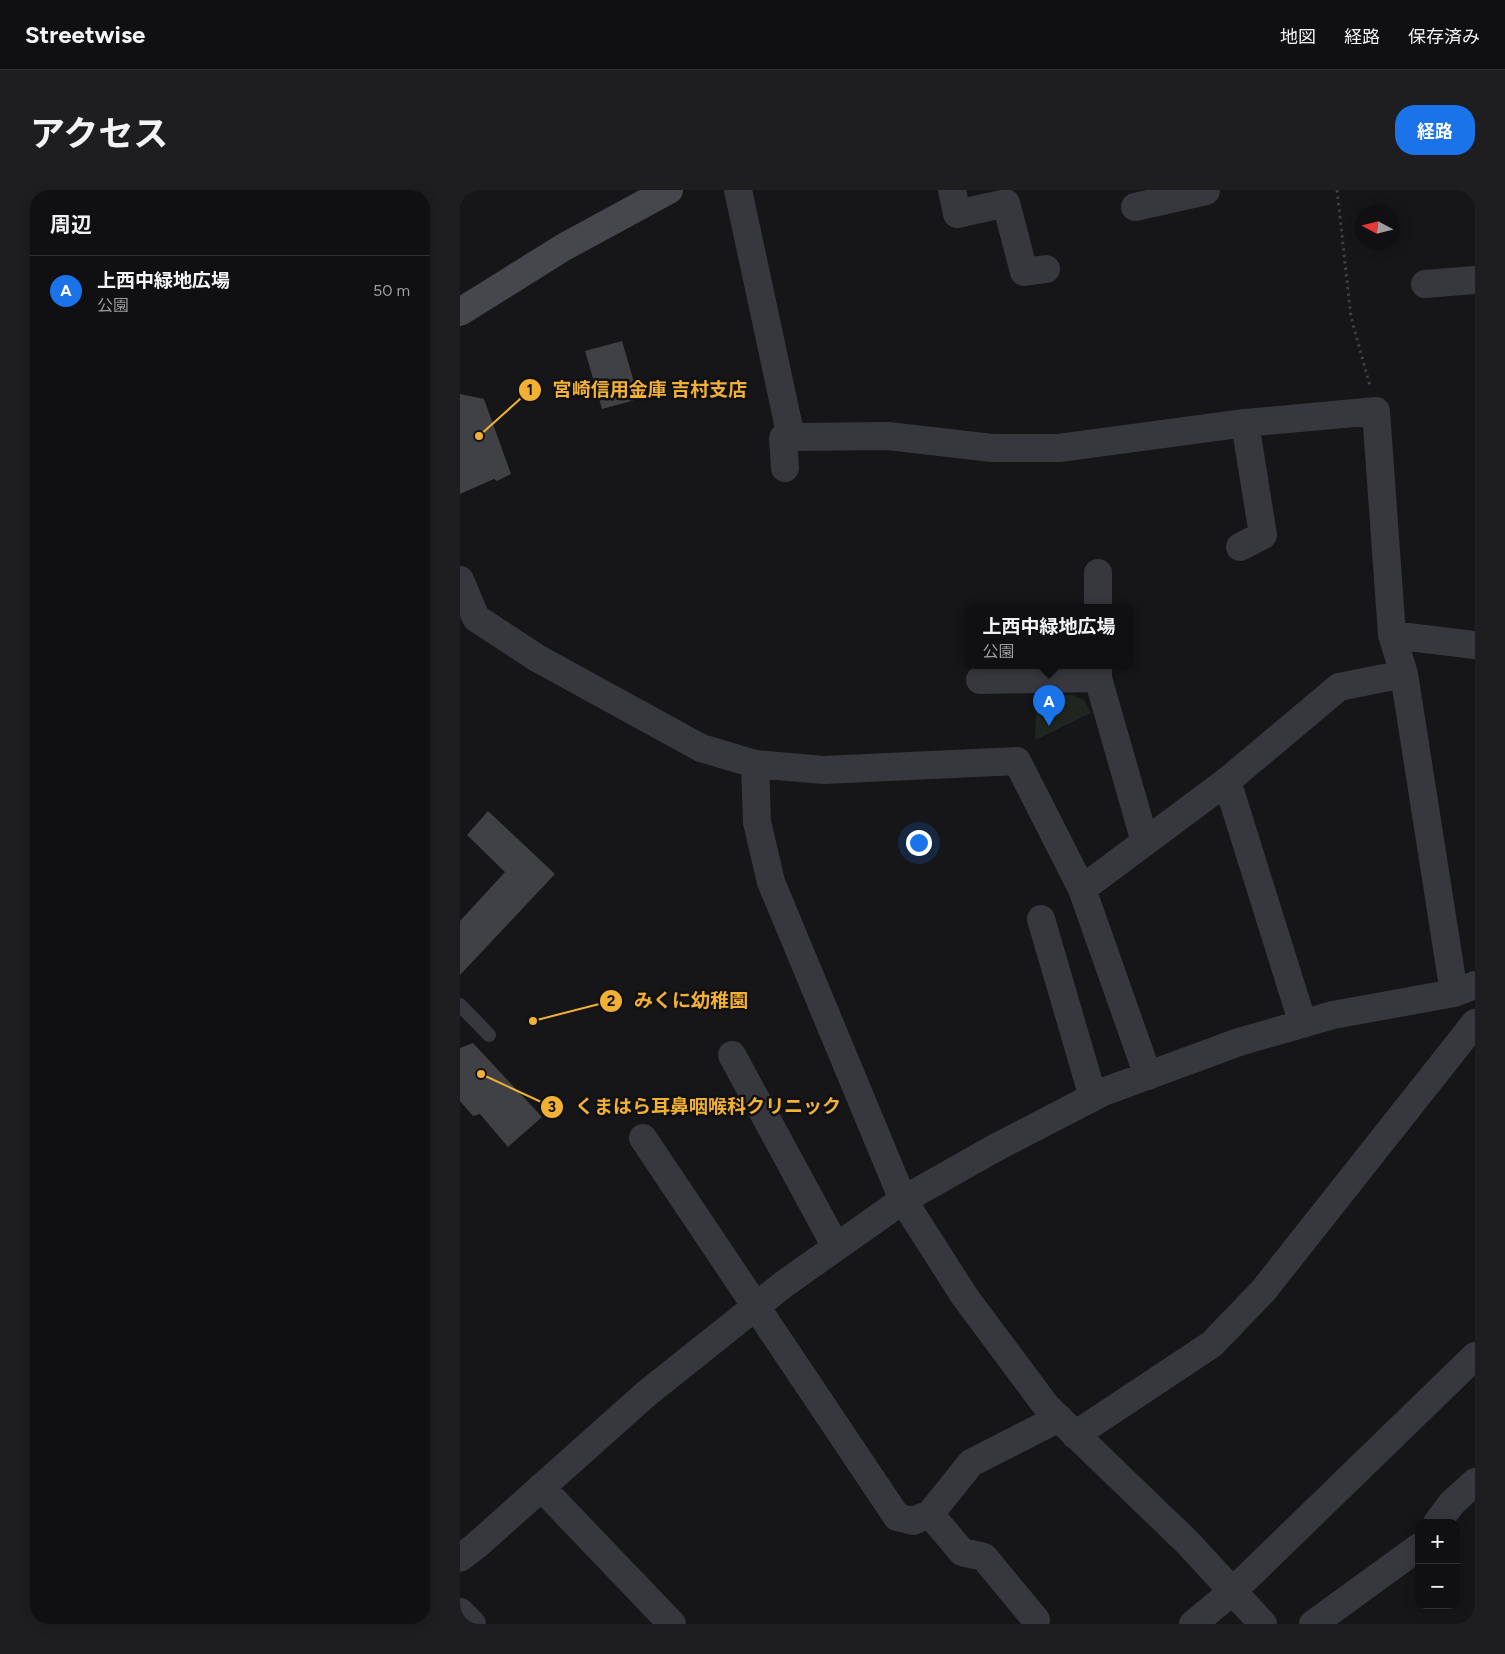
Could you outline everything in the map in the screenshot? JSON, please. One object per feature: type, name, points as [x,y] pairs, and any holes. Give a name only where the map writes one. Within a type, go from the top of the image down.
[{"type":"street","points":[[460,312],[564,247],[669,190]]},
{"type":"street","points":[[738,190],[792,437]]},
{"type":"street","points":[[952,190],[957,214],[1006,203],[1024,272],[1046,269]]},
{"type":"street","points":[[1135,207],[1206,190]]},
{"type":"street","points":[[1425,284],[1475,280]]},
{"type":"street","points":[[460,1558],[478,1545],[646,1394],[784,1284],[903,1200],[995,1148],[1093,1097],[1148,1076],[1239,1042],[1333,1015],[1465,989],[1404,674],[1392,635],[1376,411],[1245,423],[1059,448],[992,448],[888,436],[792,437],[783,438],[785,468]]},
{"type":"street","points":[[1240,547],[1263,535],[1245,423]]},
{"type":"street","points":[[1098,573],[1098,604]]},
{"type":"street","points":[[460,580],[476,618],[538,658],[701,748],[755,764],[824,770],[1017,761],[1082,888],[1148,1076]]},
{"type":"street","points":[[1392,635],[1475,645]]},
{"type":"street","points":[[980,680],[1098,671],[1145,842]]},
{"type":"street","points":[[1082,888],[1227,781],[1338,687],[1404,674]]},
{"type":"street","points":[[755,764],[757,822],[771,882],[903,1200],[964,1297],[1047,1407],[1187,1542],[1263,1624]]},
{"type":"street","points":[[1227,781],[1303,1024]]},
{"type":"street","points":[[1040,919],[1093,1097]]},
{"type":"street","points":[[643,1138],[896,1517],[913,1521],[930,1514],[971,1462],[1067,1427],[1212,1344],[1263,1291],[1475,1023]]},
{"type":"street","points":[[732,1055],[836,1247]]},
{"type":"street","points":[[1193,1624],[1233,1591],[1475,1356]]},
{"type":"street","points":[[1440,1519],[1452,1503],[1475,1482]]},
{"type":"street","points":[[541,1487],[672,1624]]},
{"type":"street","points":[[930,1514],[962,1552],[984,1558],[1036,1620]]},
{"type":"street","points":[[1313,1624],[1415,1550]]},
{"type":"street","points":[[460,1612],[472,1624]]},
{"type":"lane","points":[[460,1004],[490,1035]]},
{"type":"path","points":[[1337,190],[1351,317],[1376,411]]},
{"type":"shaded area","points":[[1073,695],[1084,700],[1091,713],[1035,740],[1037,697]]},
{"type":"building","points":[[622,341],[639,399],[602,409],[585,351]]},
{"type":"building","points":[[460,394],[484,399],[511,474],[497,481],[494,479],[460,494]]},
{"type":"building","points":[[488,811],[555,874],[460,975],[460,921],[505,872],[467,835]]},
{"type":"building","points":[[473,1043],[542,1117],[508,1147],[480,1114],[473,1116],[460,1101],[460,1048]]},
{"type":"place","name":"宮崎信用金庫 吉村支店","points":[[479,436]]},
{"type":"place","name":"上西中緑地広場","points":[[1049,726]]},
{"type":"place","name":"みくに幼稚園","points":[[533,1021]]},
{"type":"place","name":"くまはら耳鼻咽喉科クリニック","points":[[481,1074]]}]
